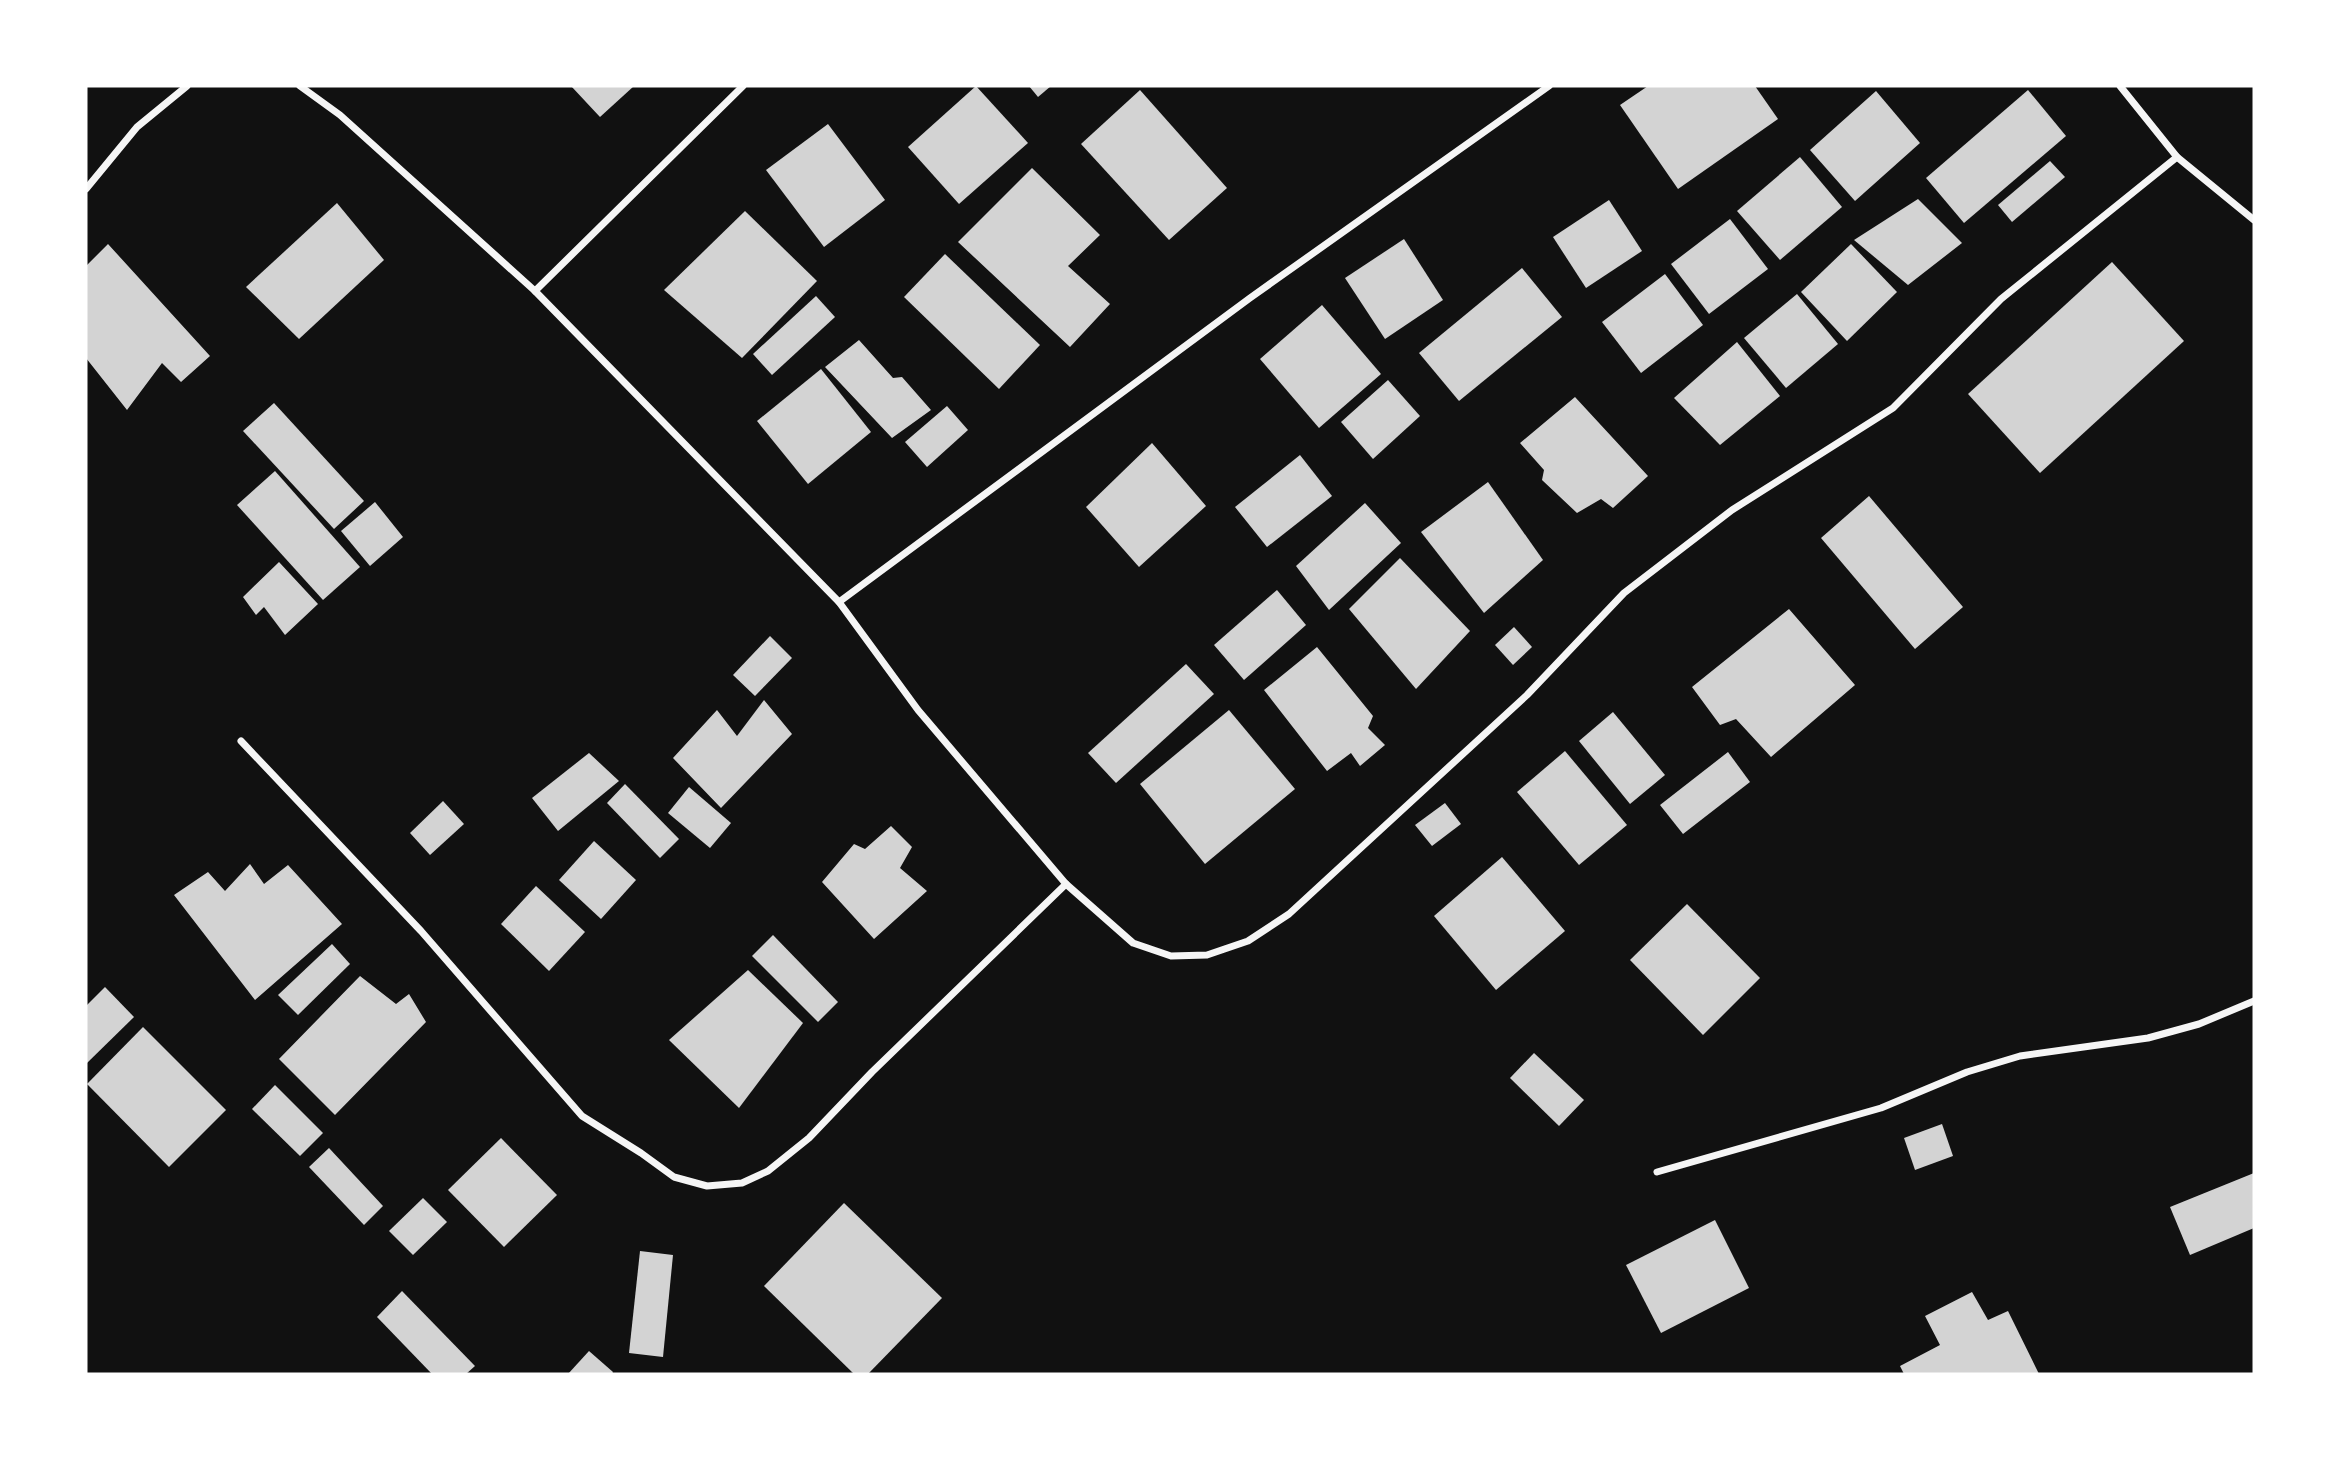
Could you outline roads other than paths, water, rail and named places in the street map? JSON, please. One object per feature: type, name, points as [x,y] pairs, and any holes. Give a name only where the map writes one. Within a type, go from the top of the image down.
[{"type":"street","points":[[86,190],[137,127],[187,86]]},
{"type":"street","points":[[300,86],[340,115],[534,291],[839,602],[918,710],[1066,884],[1133,943],[1171,956],[1207,955],[1248,941],[1289,914],[1527,695],[1624,593],[1732,510],[1893,408],[2001,299],[2177,157]]},
{"type":"street","points":[[534,291],[743,86]]},
{"type":"street","points":[[839,602],[1251,298],[1549,86]]},
{"type":"street","points":[[2120,86],[2177,157],[2254,220]]},
{"type":"street","points":[[241,741],[421,931],[582,1116],[674,1177],[706,1186],[742,1183],[768,1171],[809,1138],[872,1072],[1066,884]]},
{"type":"street","points":[[1657,1172],[1881,1108],[1967,1073],[2020,1056],[2148,1038],[2199,1024],[2254,1001]]}]
